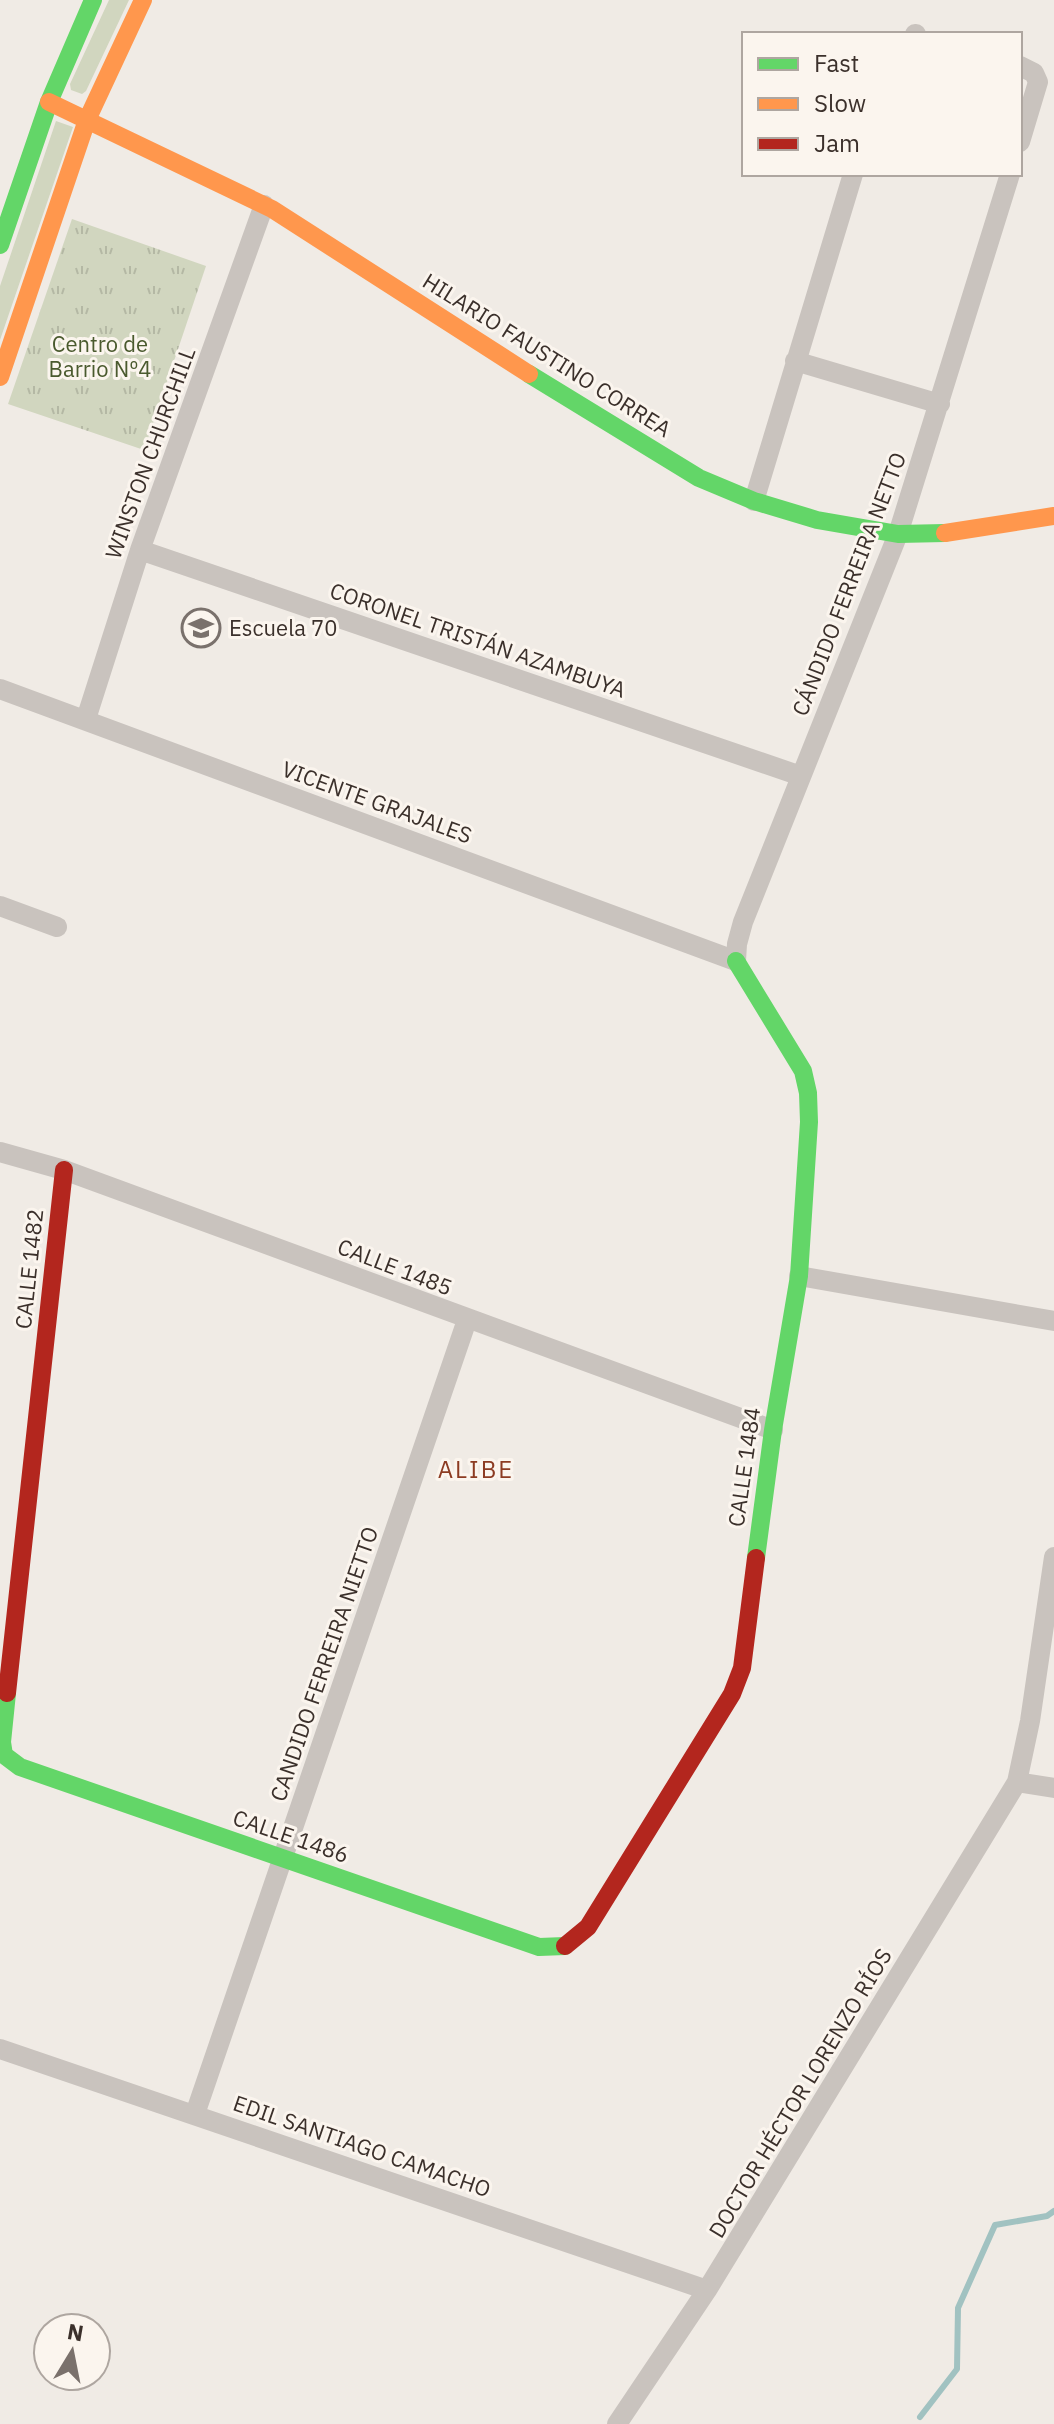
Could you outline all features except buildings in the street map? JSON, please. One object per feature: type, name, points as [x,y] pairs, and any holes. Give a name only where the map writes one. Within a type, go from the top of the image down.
[{"type":"street","points":[[0,245],[49,102],[93,0]]},
{"type":"street","points":[[0,377],[87,120],[143,0]]},
{"type":"street","points":[[1022,67],[1034,73],[1038,82],[1022,135]]},
{"type":"street","name":"HILARIO FAUSTINO CORREA","points":[[49,102],[264,205],[699,478],[754,501],[817,520],[898,534],[929,535],[1054,516]]},
{"type":"street","points":[[754,501],[852,176]]},
{"type":"street","name":"CÁNDIDO FERREIRA NETTO","points":[[736,961],[743,922],[898,534],[1009,176]]},
{"type":"street","name":"WINSTON CHURCHILL","points":[[86,719],[140,550],[264,205]]},
{"type":"street","points":[[795,361],[940,404]]},
{"type":"street","name":"CORONEL TRISTÁN AZAMBUYA","points":[[140,550],[801,776]]},
{"type":"street","name":"VICENTE GRAJALES","points":[[0,689],[736,961]]},
{"type":"street","points":[[0,906],[57,927]]},
{"type":"street","name":"CALLE 1484","points":[[566,1947],[588,1927],[732,1694],[742,1668],[773,1430],[799,1276],[809,1122],[803,1071],[736,961]]},
{"type":"street","name":"CALLE 1485","points":[[0,1152],[64,1170],[773,1430]]},
{"type":"street","name":"CALLE 1482","points":[[4,1755],[2,1742],[64,1170]]},
{"type":"street","points":[[799,1276],[1054,1321]]},
{"type":"street","name":"CANDIDO FERREIRA NIETTO","points":[[195,2114],[467,1320]]},
{"type":"street","name":"DOCTOR HÉCTOR LORENZO RÍOS","points":[[617,2424],[707,2290],[1017,1782],[1030,1721],[1054,1557]]},
{"type":"street","name":"CALLE 1486","points":[[4,1755],[20,1767],[539,1947],[554,1950],[566,1947]]},
{"type":"street","points":[[1017,1782],[1054,1788]]},
{"type":"street","name":"EDIL SANTIAGO CAMACHO","points":[[0,2049],[707,2290]]},
{"type":"green space","points":[[109,0],[129,0],[82,94],[71,90],[70,84]]},
{"type":"green space","points":[[56,121],[73,127],[0,340],[0,286]]},
{"type":"green space","name":"Centro de Barrio Nº4","points":[[72,219],[206,266],[144,450],[8,404]]},
{"type":"waterway","points":[[920,2417],[957,2369],[958,2308],[995,2225],[1047,2216],[1054,2211]]},
{"type":"traffic: fast","points":[[0,245],[49,102],[93,0]]},
{"type":"traffic: fast","points":[[529,374],[699,478],[754,501],[817,520],[898,534],[945,533]]},
{"type":"traffic: fast","points":[[736,961],[803,1071],[809,1122],[799,1276],[773,1430],[756,1558]]},
{"type":"traffic: fast","points":[[7,1693],[2,1742],[4,1755],[20,1767],[539,1947],[565,1946]]},
{"type":"traffic: slow","points":[[0,377],[87,120],[143,0]]},
{"type":"traffic: slow","points":[[49,102],[272,209],[529,374]]},
{"type":"traffic: slow","points":[[945,533],[1054,516]]},
{"type":"traffic: jam","points":[[7,1693],[64,1170]]},
{"type":"traffic: jam","points":[[565,1946],[588,1927],[732,1694],[742,1668],[756,1558]]},
{"type":"place","name":"Escuela 70","points":[[201,628]]},
{"type":"district","name":"ALIBE","points":[[476,1470]]}]
